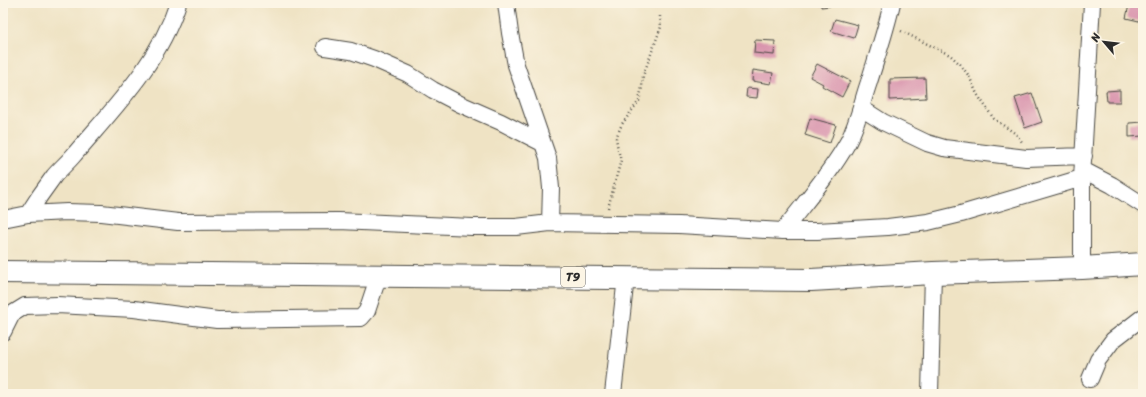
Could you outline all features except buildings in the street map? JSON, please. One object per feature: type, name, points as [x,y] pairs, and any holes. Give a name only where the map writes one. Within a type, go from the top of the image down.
[{"type":"highway","name":"T9","points":[[3,272],[811,280],[1143,264]]},
{"type":"street","points":[[28,214],[55,176],[123,98],[142,72],[158,48],[173,19],[178,3]]},
{"type":"street","points":[[506,3],[516,65],[548,158],[551,188],[550,223]]},
{"type":"street","points":[[783,231],[837,160],[850,137],[858,120],[888,24],[892,3]]},
{"type":"street","points":[[1082,268],[1083,168],[1092,3]]},
{"type":"street","points":[[325,47],[351,51],[408,74],[433,90],[460,104],[501,122],[542,143]]},
{"type":"street","points":[[861,108],[884,122],[932,145],[982,153],[1037,158],[1083,168],[1143,205]]},
{"type":"street","points":[[3,219],[28,214],[67,212],[101,213],[178,222],[339,221],[472,227],[516,227],[550,223],[679,225],[783,231],[817,231],[888,227],[928,222],[961,214],[1083,168]]},
{"type":"street","points":[[930,394],[932,273]]},
{"type":"street","points":[[3,306],[57,305],[134,309],[217,320],[361,318],[368,311],[379,275]]},
{"type":"street","points":[[613,394],[626,277]]},
{"type":"street","points":[[3,332],[12,314],[25,306]]},
{"type":"street","points":[[1090,379],[1098,360],[1113,340],[1143,317]]},
{"type":"path","points":[[604,224],[621,160],[616,138],[622,124],[638,101],[643,76],[661,27],[660,16]]},
{"type":"path","points":[[888,24],[903,33],[950,55],[960,64],[969,76],[977,94],[994,119],[1016,134],[1037,158]]}]
